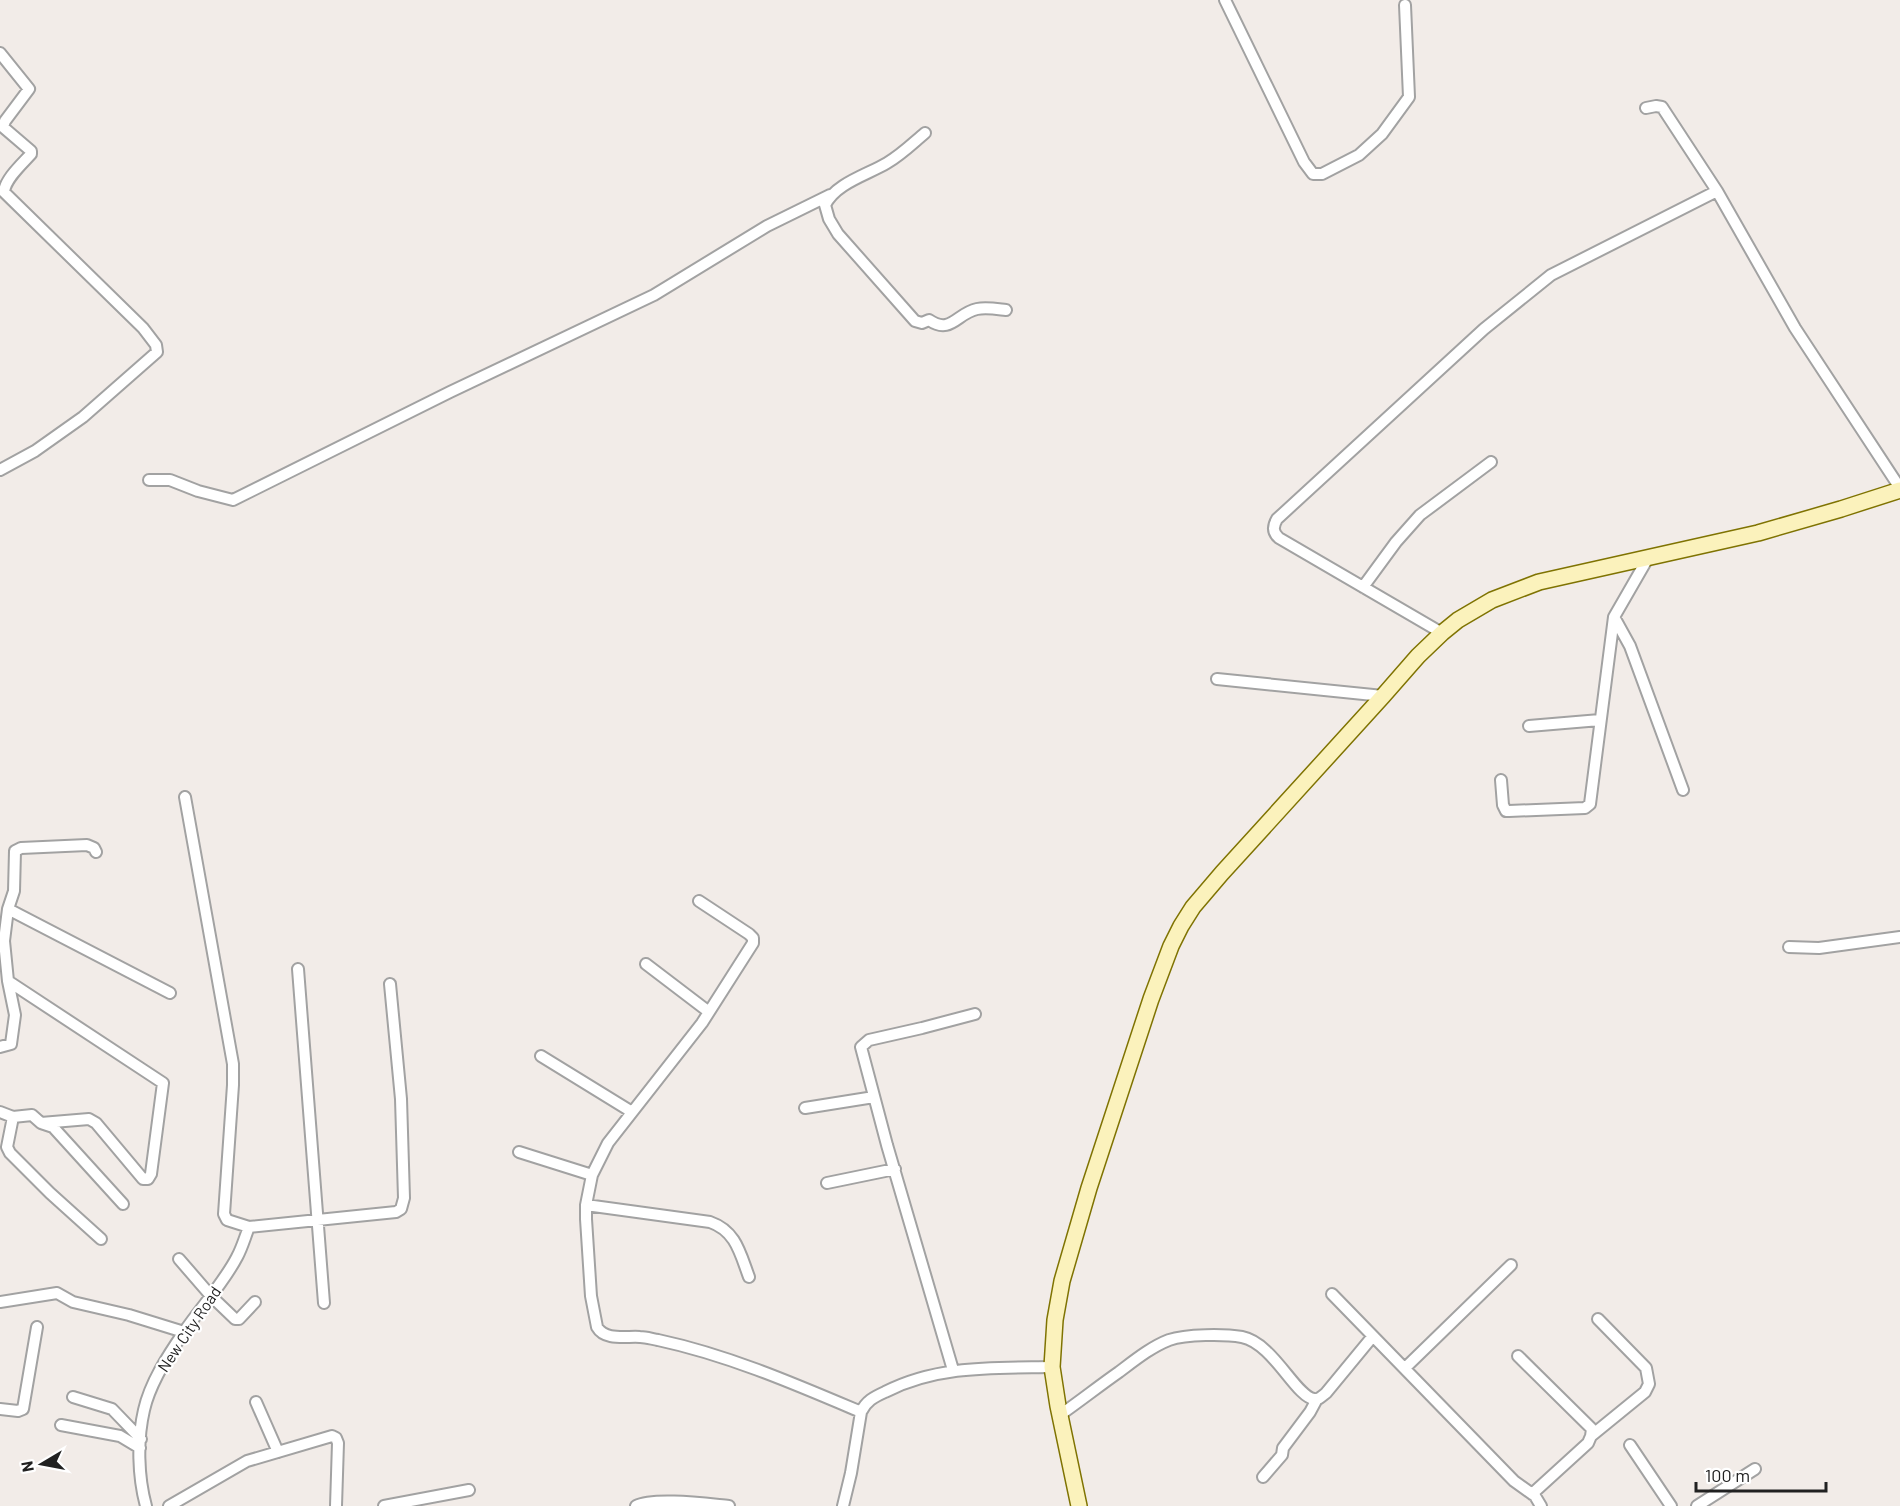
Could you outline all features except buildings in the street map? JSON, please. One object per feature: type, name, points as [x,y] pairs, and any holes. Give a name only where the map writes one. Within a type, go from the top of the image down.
[{"type":"street","points":[[1225,0],[1304,162],[1313,174],[1322,174],[1359,155],[1382,134],[1409,97],[1405,5]]},
{"type":"street","points":[[0,53],[29,89],[3,127],[31,151],[31,154],[4,187],[4,192],[143,328],[156,345],[157,352],[83,417],[35,451],[0,470]]},
{"type":"street","points":[[1079,1506],[1052,1367],[1055,1320],[1065,1270],[1144,1019],[1171,946],[1193,908],[1221,873],[1418,656],[1442,633],[1474,610],[1511,591],[1551,579],[1758,532],[1841,509],[1900,489],[1795,328],[1717,191],[1662,107],[1646,108]]},
{"type":"street","points":[[149,480],[170,480],[198,491],[233,500],[450,392],[654,296],[767,226],[886,164],[924,133]]},
{"type":"street","points":[[1442,633],[1279,538],[1273,528],[1277,519],[1484,329],[1551,275],[1717,191]]},
{"type":"street","points":[[830,195],[825,205],[829,219],[838,234],[915,321],[922,323],[929,320],[938,326],[946,326],[976,309],[1006,310]]},
{"type":"street","points":[[1363,587],[1396,542],[1420,515],[1491,462]]},
{"type":"street","points":[[1502,780],[1503,805],[1506,811],[1585,808],[1590,804],[1614,617],[1648,558]]},
{"type":"street","points":[[1614,617],[1630,646],[1683,790]]},
{"type":"street","points":[[1217,679],[1383,696]]},
{"type":"street","points":[[1528,726],[1600,720]]},
{"type":"street","points":[[185,797],[233,1065],[224,1214],[227,1220],[249,1227],[396,1212],[401,1209],[403,1204],[401,1099],[390,984]]},
{"type":"street","points":[[0,1047],[11,1044],[14,1032],[15,1015],[4,945],[8,909],[14,891],[14,855],[18,849],[87,845],[94,848],[96,852]]},
{"type":"street","points":[[699,900],[749,934],[753,940],[751,948],[709,1012],[608,1143],[592,1175],[586,1205],[591,1296],[599,1331],[612,1336],[664,1341],[742,1364],[861,1412]]},
{"type":"street","points":[[8,909],[170,993]]},
{"type":"street","points":[[1789,947],[1819,948],[1900,937]]},
{"type":"street","points":[[646,964],[709,1012]]},
{"type":"street","points":[[298,969],[324,1303]]},
{"type":"street","points":[[8,981],[163,1083],[153,1163],[148,1179],[143,1179],[96,1123],[89,1119],[40,1122]]},
{"type":"street","points":[[953,1370],[861,1049],[862,1044],[869,1040],[975,1014]]},
{"type":"street","points":[[541,1056],[632,1112]]},
{"type":"street","points":[[805,1108],[874,1097]]},
{"type":"street","points":[[0,1112],[13,1118],[32,1115],[40,1122],[53,1127],[123,1204]]},
{"type":"street","points":[[13,1118],[7,1147],[10,1154],[101,1239]]},
{"type":"street","points":[[519,1152],[592,1175]]},
{"type":"street","points":[[827,1183],[895,1169]]},
{"type":"street","points":[[586,1205],[710,1222],[721,1226],[732,1235],[750,1277]]},
{"type":"street","name":"New City Road","points":[[146,1506],[142,1491],[140,1443],[144,1410],[155,1381],[184,1332],[237,1258],[249,1227]]},
{"type":"street","points":[[179,1259],[211,1296],[235,1319],[239,1319],[255,1302]]},
{"type":"street","points":[[1405,1368],[1511,1265]]},
{"type":"street","points":[[0,1302],[57,1293],[73,1302],[129,1315],[184,1332]]},
{"type":"street","points":[[1332,1294],[1514,1481],[1532,1494],[1541,1506]]},
{"type":"street","points":[[1591,1436],[1645,1392],[1649,1384],[1646,1368],[1598,1319]]},
{"type":"street","points":[[0,1408],[18,1411],[23,1409],[37,1327]]},
{"type":"street","points":[[1060,1415],[1145,1353],[1170,1340],[1201,1336],[1245,1338],[1259,1345],[1276,1360],[1300,1390],[1313,1399],[1317,1399]]},
{"type":"street","points":[[1263,1477],[1282,1455],[1283,1449],[1317,1399],[1326,1393],[1373,1336]]},
{"type":"street","points":[[1518,1356],[1592,1429],[1588,1443],[1532,1494]]},
{"type":"street","points":[[843,1506],[861,1412],[864,1405],[872,1398],[917,1378],[953,1370],[1052,1367]]},
{"type":"street","points":[[73,1397],[112,1409],[140,1443]]},
{"type":"street","points":[[256,1402],[278,1452]]},
{"type":"street","points":[[61,1425],[117,1435],[140,1443]]},
{"type":"street","points":[[169,1506],[247,1461],[332,1436],[338,1443],[336,1506]]},
{"type":"street","points":[[1630,1446],[1671,1506]]},
{"type":"street","points":[[1697,1506],[1755,1469]]},
{"type":"street","points":[[384,1506],[469,1490]]},
{"type":"street","points":[[636,1506],[647,1503],[729,1506]]}]
